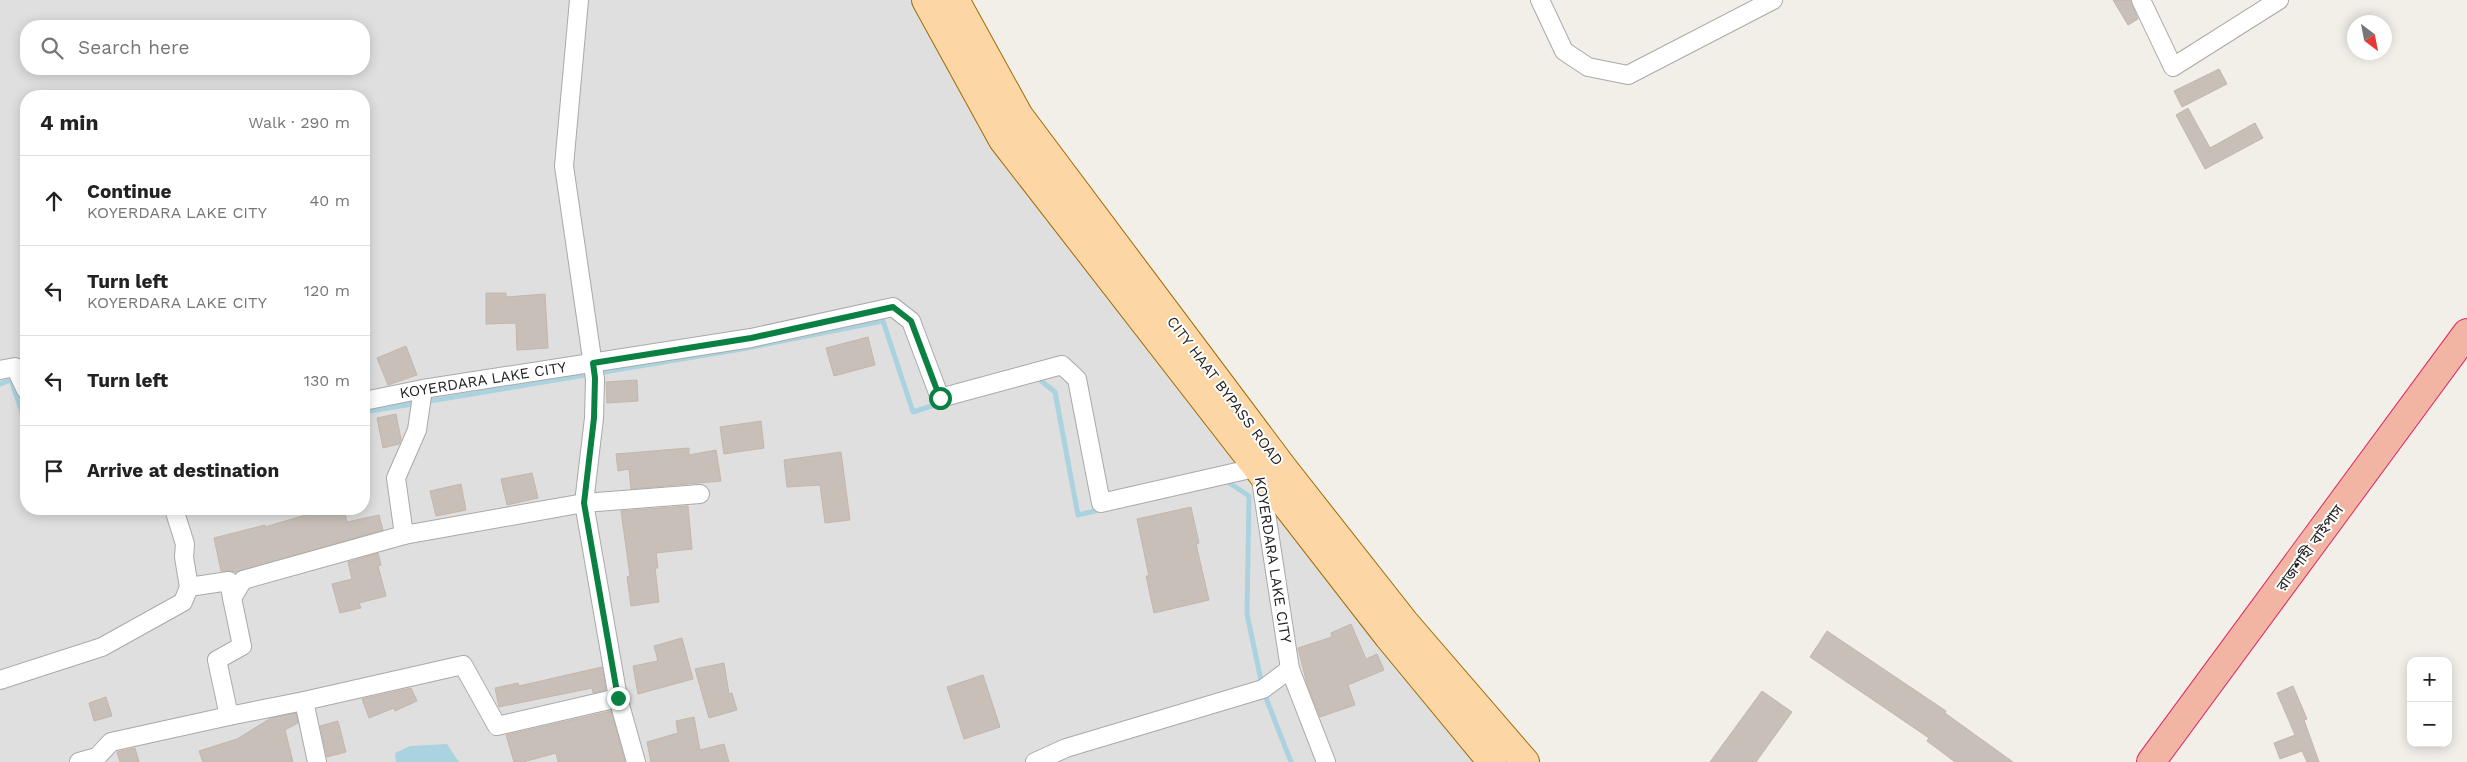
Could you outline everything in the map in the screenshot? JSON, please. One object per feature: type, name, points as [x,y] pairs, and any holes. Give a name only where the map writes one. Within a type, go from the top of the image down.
[{"type":"highway","name":"রাজশাহী বাইপাস","points":[[2151,762],[2467,333]]},
{"type":"main road","name":"CITY HAAT BYPASS ROAD","points":[[926,0],[1003,140],[1259,467],[1388,636],[1492,762]]},
{"type":"main road","name":"CITY HAAT BYPASS ROAD","points":[[955,0],[1019,116],[1282,468],[1405,623],[1525,762]]},
{"type":"street","points":[[579,0],[564,166],[594,369],[594,418],[584,503],[618,698],[636,762]]},
{"type":"street","points":[[1540,0],[1564,51],[1588,68],[1628,75],[1773,0]]},
{"type":"street","points":[[2141,0],[2173,67],[2279,0]]},
{"type":"street","name":"KOYERDARA LAKE CITY","points":[[370,400],[423,389],[594,369],[751,338],[893,307],[911,321],[940,398],[1062,365],[1076,379],[1101,503],[1259,467],[1290,669],[1326,762]]},
{"type":"street","points":[[0,370],[15,367],[20,377]]},
{"type":"street","points":[[404,535],[396,478],[417,430],[423,389]]},
{"type":"street","points":[[232,598],[243,580],[404,535],[584,503],[700,494]]},
{"type":"street","points":[[0,680],[102,647],[183,602],[189,587],[184,557],[185,544],[176,515]]},
{"type":"street","points":[[189,587],[229,582],[242,646],[217,660],[229,716]]},
{"type":"street","points":[[79,762],[97,757],[111,742],[463,665],[497,726],[618,698]]},
{"type":"street","points":[[1035,762],[1066,748],[1263,689],[1290,669]]},
{"type":"street","points":[[304,701],[316,762]]},
{"type":"shaded area","points":[[0,0],[915,0],[1519,762],[0,762]]},
{"type":"water","points":[[447,744],[459,762],[396,762],[395,753],[410,746]]},
{"type":"building","points":[[2113,0],[2130,0],[2138,19],[2128,25]]},
{"type":"building","points":[[2219,69],[2227,84],[2182,107],[2174,91]]},
{"type":"building","points":[[2188,108],[2210,148],[2255,123],[2263,138],[2205,169],[2176,115]]},
{"type":"building","points":[[486,293],[506,293],[506,297],[545,294],[548,348],[517,350],[516,323],[486,324]]},
{"type":"building","points":[[868,337],[875,365],[834,376],[826,348]]},
{"type":"building","points":[[406,346],[417,375],[388,385],[377,358]]},
{"type":"building","points":[[637,380],[638,401],[607,403],[606,382]]},
{"type":"building","points":[[396,414],[401,439],[399,444],[383,448],[377,418]]},
{"type":"building","points":[[761,421],[764,448],[724,454],[720,427]]},
{"type":"building","points":[[689,448],[689,455],[716,450],[721,481],[631,489],[629,469],[618,471],[616,454]]},
{"type":"building","points":[[841,452],[850,520],[825,523],[820,485],[787,487],[784,460]]},
{"type":"building","points":[[532,473],[538,498],[507,505],[501,479]]},
{"type":"building","points":[[461,484],[466,510],[436,516],[430,491]]},
{"type":"building","points":[[688,506],[692,549],[656,553],[658,568],[655,568],[659,602],[631,606],[627,577],[630,576],[621,511]]},
{"type":"building","points":[[1191,507],[1199,543],[1196,544],[1209,600],[1154,613],[1146,576],[1149,576],[1137,519]]},
{"type":"building","points":[[306,515],[345,515],[347,522],[379,515],[383,530],[237,572],[221,571],[214,538],[265,525],[265,527]]},
{"type":"building","points":[[378,553],[381,565],[378,566],[386,596],[359,603],[361,608],[340,613],[332,584],[352,579],[348,562]]},
{"type":"building","points":[[1351,624],[1366,659],[1377,654],[1384,670],[1348,685],[1355,705],[1320,717],[1307,684],[1298,648],[1332,637],[1331,633]]},
{"type":"building","points":[[1827,631],[1946,711],[1945,713],[2013,762],[1955,762],[1927,741],[1929,738],[1810,657]]},
{"type":"building","points":[[682,638],[693,679],[638,694],[633,666],[658,661],[654,646]]},
{"type":"building","points":[[724,663],[729,694],[732,693],[737,710],[709,718],[695,669]]},
{"type":"building","points":[[602,667],[606,690],[593,693],[592,688],[499,707],[495,688],[518,683],[519,686]]},
{"type":"building","points":[[983,675],[1000,727],[964,739],[947,687]]},
{"type":"building","points":[[2293,686],[2307,719],[2304,720],[2319,762],[2307,762],[2302,751],[2280,759],[2274,743],[2295,735],[2277,693]]},
{"type":"building","points":[[411,688],[417,701],[395,711],[394,708],[369,718],[362,699]]},
{"type":"building","points":[[1762,691],[1792,712],[1756,762],[1710,762]]},
{"type":"building","points":[[106,697],[112,716],[94,721],[89,703]]},
{"type":"building","points":[[611,711],[625,762],[558,762],[556,753],[523,762],[514,762],[506,735]]},
{"type":"building","points":[[296,713],[298,723],[285,730],[293,762],[203,762],[199,751],[237,739],[271,718]]},
{"type":"building","points":[[694,717],[700,750],[724,744],[729,762],[651,762],[647,742],[678,733],[676,721]]},
{"type":"building","points":[[338,721],[346,752],[327,757],[320,726]]},
{"type":"building","points":[[135,748],[139,762],[120,762],[117,752]]},
{"type":"waterway","points":[[370,411],[742,349],[883,321],[913,412],[941,403]]},
{"type":"waterway","points":[[1035,376],[1055,392],[1078,515],[1103,509]]},
{"type":"waterway","points":[[0,384],[11,380],[20,406]]},
{"type":"waterway","points":[[1225,480],[1249,496],[1247,614],[1262,685]]},
{"type":"waterway","points":[[1264,693],[1291,762]]},
{"type":"route","points":[[618,698],[584,503],[594,418],[595,378],[593,363],[751,338],[893,307],[911,321],[940,398]]}]
